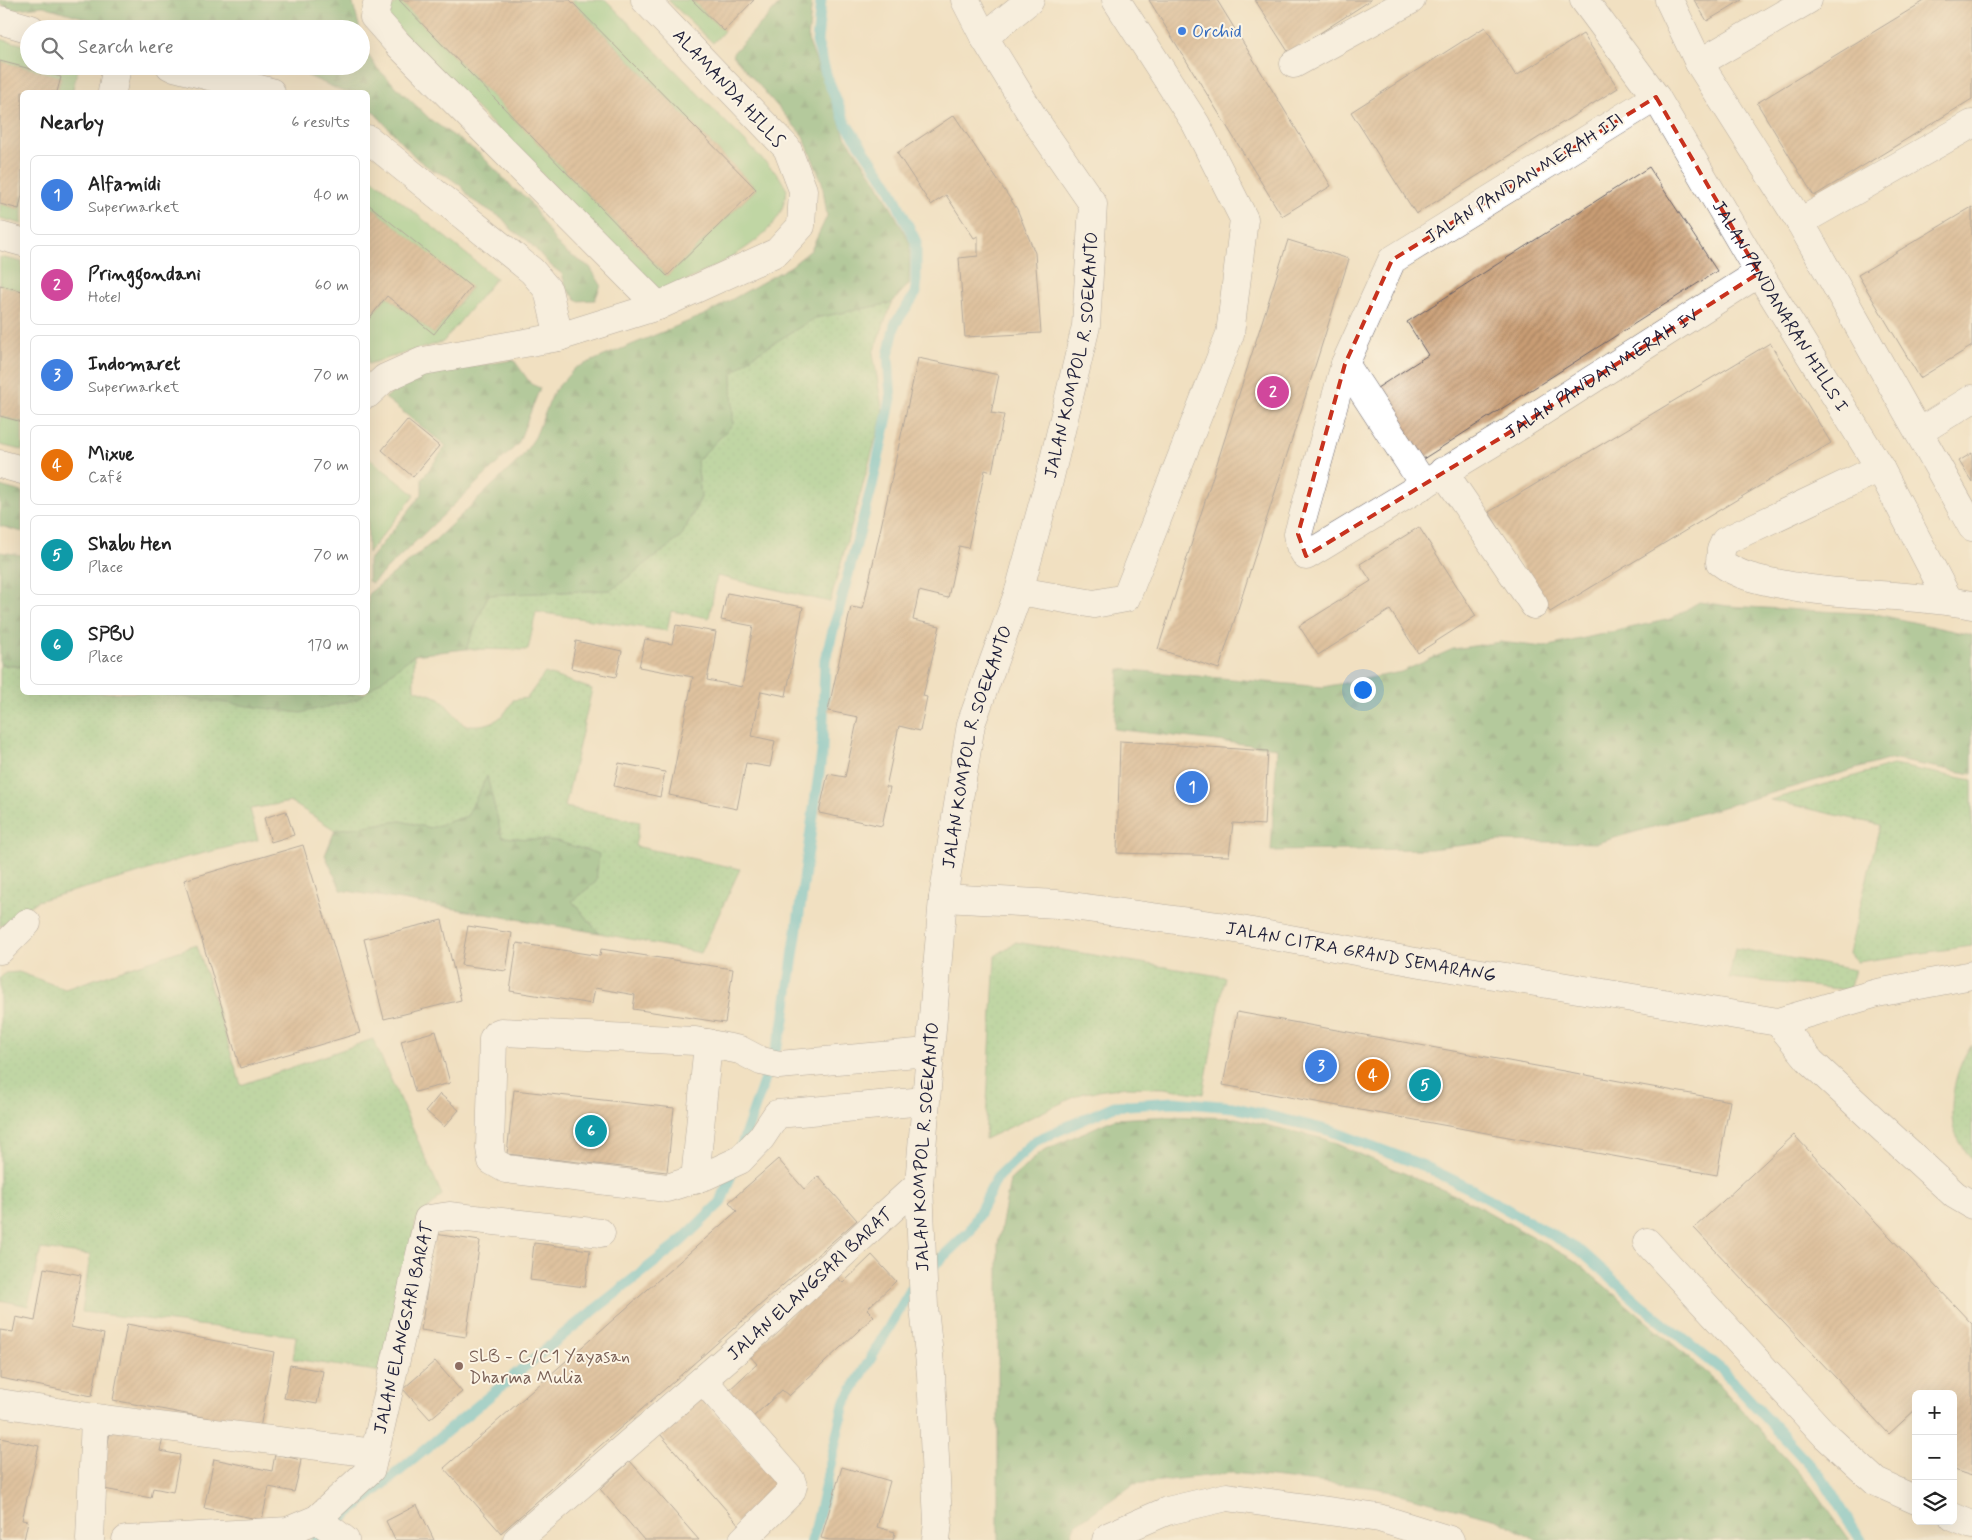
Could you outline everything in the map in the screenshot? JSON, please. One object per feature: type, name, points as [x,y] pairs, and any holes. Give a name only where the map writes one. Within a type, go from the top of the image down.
[{"type":"street","points":[[378,0],[374,17],[397,43],[658,306]]},
{"type":"street","name":"ALAMANDA HILLS","points":[[370,392],[385,378],[423,361],[559,336],[658,306],[776,252],[801,226],[803,190],[787,148],[645,0]]},
{"type":"street","name":"JALAN KOMPOL R. SOEKANTO","points":[[936,1540],[938,1522],[931,1374],[924,1307],[919,1184],[928,1052],[943,898],[970,724],[1019,592],[1048,485],[1086,326],[1093,204],[1035,120],[984,37],[965,0]]},
{"type":"street","points":[[984,37],[1030,0]]},
{"type":"street","points":[[1019,592],[1094,604],[1126,598],[1230,334],[1244,219],[1196,124],[1116,0]]},
{"type":"street","points":[[1294,64],[1411,0]]},
{"type":"street","name":"JALAN PANDANARAN HILLS I","points":[[1584,0],[1656,97],[1960,603]]},
{"type":"street","points":[[1669,0],[1699,63],[1800,222],[1972,527]]},
{"type":"street","points":[[1699,63],[1808,0]]},
{"type":"street","points":[[0,20],[20,26]]},
{"type":"street","points":[[112,90],[115,75]]},
{"type":"street","points":[[205,75],[264,90]]},
{"type":"street","name":"JALAN PANDAN MERAH III","points":[[1346,364],[1392,260],[1656,97]]},
{"type":"street","points":[[1800,222],[1972,124]]},
{"type":"street","points":[[370,141],[532,271],[548,290],[559,336]]},
{"type":"street","points":[[0,236],[20,241]]},
{"type":"street","name":"JALAN PANDAN MERAH IV","points":[[1346,364],[1298,534],[1300,546],[1306,556],[1507,434],[1760,273]]},
{"type":"street","points":[[1346,364],[1534,606]]},
{"type":"street","points":[[1919,432],[1972,399]]},
{"type":"street","points":[[0,464],[20,469]]},
{"type":"street","points":[[1880,468],[1725,542],[1721,550],[1720,562],[1729,569],[1748,577],[1812,590],[1960,603]]},
{"type":"street","name":"JALAN CITRA GRAND SEMARANG","points":[[943,898],[1057,904],[1219,926],[1421,963],[1778,1022],[1877,993],[1972,975]]},
{"type":"street","points":[[0,950],[27,923]]},
{"type":"street","points":[[1778,1022],[1811,1062],[1955,1195],[1972,1205]]},
{"type":"street","points":[[925,1101],[777,1114],[761,1138],[734,1163],[695,1180],[667,1188],[506,1169],[492,1161],[490,1148],[493,1039],[496,1034],[501,1032],[708,1043],[740,1050],[770,1063],[928,1052]]},
{"type":"street","points":[[695,1180],[708,1043]]},
{"type":"street","name":"JALAN ELANGSARI BARAT","points":[[517,1540],[703,1380],[919,1184]]},
{"type":"street","name":"JALAN ELANGSARI BARAT","points":[[330,1529],[371,1469],[428,1219],[450,1216],[600,1233]]},
{"type":"street","points":[[1648,1242],[1826,1436],[1876,1482],[1912,1498]]},
{"type":"street","points":[[703,1380],[792,1480],[791,1492],[743,1540]]},
{"type":"street","points":[[0,1403],[95,1418],[374,1453]]},
{"type":"street","points":[[90,1540],[95,1418]]},
{"type":"street","points":[[1106,1540],[1109,1536],[1167,1511],[1227,1497],[1379,1518],[1450,1540]]},
{"type":"street","points":[[1957,1519],[1972,1525]]},
{"type":"street","points":[[126,1540],[330,1529]]},
{"type":"highlighted area","points":[[1656,97],[1759,273],[1507,434],[1306,556],[1298,534],[1345,364],[1392,260]]},
{"type":"green space","points":[[0,0],[352,0],[358,20],[91,20],[43,6],[10,10],[0,4]]},
{"type":"green space","points":[[399,0],[667,276],[756,189],[571,0],[606,0],[779,176],[787,190],[782,209],[774,223],[746,248],[709,269],[659,293],[384,14]]},
{"type":"green space","points":[[668,0],[692,0],[724,31],[713,43]]},
{"type":"green space","points":[[783,0],[812,0],[808,40],[845,136],[879,185],[910,243],[909,284],[892,303],[815,318],[754,355],[732,374],[733,424],[697,461],[701,497],[681,537],[611,590],[488,595],[466,649],[414,655],[370,689],[370,592],[433,542],[521,458],[535,437],[554,391],[575,368],[706,314],[791,266],[811,250],[827,216],[822,182],[803,136],[732,54]]},
{"type":"green space","points":[[0,39],[20,44],[20,66],[0,61]]},
{"type":"green space","points":[[370,58],[377,68],[431,120],[480,154],[514,189],[527,198],[555,241],[567,253],[590,267],[601,285],[595,300],[578,301],[567,290],[562,274],[550,265],[527,240],[512,230],[502,218],[472,200],[461,186],[447,176],[432,170],[417,159],[370,108],[370,90],[340,90],[306,75],[370,75]]},
{"type":"green space","points":[[53,75],[77,75],[73,90],[58,90],[61,77]]},
{"type":"green space","points":[[370,177],[496,278],[443,342],[370,363],[370,317],[387,296],[434,334],[471,288],[370,206]]},
{"type":"green space","points":[[0,204],[19,209],[20,204],[20,223],[0,218]]},
{"type":"green space","points":[[0,257],[20,262],[20,290],[0,285]]},
{"type":"green space","points":[[892,303],[873,353],[883,413],[830,602],[717,576],[709,618],[671,611],[667,631],[536,612],[528,650],[466,649],[488,595],[611,590],[681,537],[701,498],[697,461],[733,424],[732,374],[754,355],[815,318]]},
{"type":"green space","points":[[514,360],[531,384],[540,388],[518,444],[372,583],[370,582],[370,559],[422,494],[422,479],[446,446],[385,398],[418,374]]},
{"type":"green space","points":[[0,416],[20,421],[20,450],[0,445]]},
{"type":"green space","points":[[370,459],[415,495],[370,551]]},
{"type":"green space","points":[[0,486],[20,491],[20,531],[0,526]]},
{"type":"green space","points":[[0,552],[20,555],[20,667],[0,664]]},
{"type":"green space","points":[[1699,602],[1729,606],[1876,614],[1972,635],[1972,774],[1891,759],[1597,843],[1499,841],[1431,849],[1271,851],[1277,748],[1114,729],[1119,669],[1323,687],[1401,672],[1453,649],[1500,642],[1544,647],[1670,619]]},
{"type":"green space","points":[[414,655],[414,689],[440,698],[464,725],[487,724],[499,718],[513,700],[527,698],[545,673],[592,689],[565,807],[640,822],[635,846],[740,869],[701,953],[599,933],[572,901],[596,882],[557,841],[502,837],[487,777],[467,816],[430,828],[401,821],[335,830],[291,802],[250,809],[258,840],[184,858],[133,875],[37,901],[0,927],[0,665],[20,667],[20,695],[170,695],[198,698],[357,699],[362,695],[370,695],[370,689]]},
{"type":"green space","points":[[167,695],[362,695],[357,699],[301,713]]},
{"type":"green space","points":[[1893,765],[1972,780],[1972,946],[1857,962],[1849,953],[1880,825],[1770,800]]},
{"type":"green space","points":[[487,776],[502,837],[557,841],[599,854],[596,882],[572,901],[599,933],[341,890],[325,855],[335,830],[401,821],[430,828],[467,816]]},
{"type":"green space","points":[[1016,942],[1225,977],[1203,1094],[1164,1088],[1127,1087],[1083,1093],[985,1139],[995,956]]},
{"type":"green space","points":[[197,945],[241,1085],[373,1039],[442,1195],[416,1222],[382,1372],[293,1359],[296,1336],[82,1312],[90,1255],[41,1249],[28,1306],[0,1300],[0,978],[5,973],[19,972],[65,989]]},
{"type":"green space","points":[[1735,948],[1855,970],[1849,990],[1729,978]]},
{"type":"green space","points":[[1972,1044],[1972,1161],[1956,1135],[1953,1126],[1952,1105],[1958,1072]]},
{"type":"green space","points":[[1170,1116],[1236,1118],[1325,1139],[1469,1201],[1574,1260],[1712,1377],[1810,1485],[1850,1540],[1535,1540],[1497,1519],[1376,1488],[1232,1473],[1134,1484],[1075,1525],[1069,1540],[998,1540],[998,1244],[1010,1180],[1042,1151],[1114,1119]]},
{"type":"building","points":[[399,0],[570,0],[756,189],[667,276]]},
{"type":"building","points":[[692,0],[754,0],[724,31]]},
{"type":"building","points":[[1149,0],[1217,0],[1331,186],[1282,216]]},
{"type":"building","points":[[1255,0],[1371,0],[1289,53]]},
{"type":"building","points":[[1694,0],[1742,0],[1707,21]]},
{"type":"building","points":[[1926,0],[1972,0],[1972,99],[1814,196],[1757,103]]},
{"type":"building","points":[[1485,27],[1516,76],[1583,34],[1618,88],[1416,214],[1351,112]]},
{"type":"building","points":[[0,61],[20,66],[20,75],[53,75],[61,77],[58,90],[20,90],[20,204],[19,209],[0,204]]},
{"type":"building","points":[[954,115],[1017,209],[1035,253],[1041,333],[965,337],[959,258],[978,256],[978,236],[974,238],[946,195],[931,205],[897,153]]},
{"type":"building","points":[[1649,167],[1717,271],[1420,461],[1374,390],[1428,355],[1407,322]]},
{"type":"building","points":[[370,206],[471,287],[434,334],[387,296],[370,317]]},
{"type":"building","points":[[1972,207],[1972,346],[1920,378],[1858,275]]},
{"type":"building","points":[[1288,240],[1349,259],[1219,669],[1158,649]]},
{"type":"building","points":[[0,285],[20,290],[20,421],[0,416]]},
{"type":"building","points":[[1770,343],[1831,443],[1550,612],[1489,512]]},
{"type":"building","points":[[918,358],[999,375],[991,413],[1004,415],[992,472],[985,470],[968,548],[959,546],[948,598],[919,591],[913,620],[940,626],[923,696],[927,697],[920,731],[899,726],[886,787],[890,787],[882,826],[819,813],[828,774],[845,777],[858,717],[828,711],[851,607],[863,609]]},
{"type":"building","points":[[407,420],[439,446],[413,477],[382,450]]},
{"type":"building","points":[[1972,453],[1972,482],[1959,461]]},
{"type":"building","points":[[1419,527],[1476,616],[1418,653],[1390,610],[1318,655],[1299,626],[1371,581],[1360,564]]},
{"type":"building","points":[[727,593],[803,607],[786,696],[761,691],[752,736],[775,741],[770,767],[746,763],[737,809],[669,795],[693,677],[639,667],[645,639],[672,644],[676,625],[716,632],[707,680],[742,687],[753,626],[721,620]]},
{"type":"building","points":[[576,641],[622,651],[616,677],[571,668]]},
{"type":"building","points":[[1120,741],[1268,751],[1264,825],[1233,823],[1229,856],[1117,853]]},
{"type":"building","points":[[619,763],[665,772],[660,797],[614,786]]},
{"type":"building","points":[[286,811],[294,835],[271,842],[264,818]]},
{"type":"building","points":[[303,845],[360,1033],[240,1068],[184,880]]},
{"type":"building","points":[[442,920],[461,1000],[384,1019],[364,939]]},
{"type":"building","points":[[468,926],[512,933],[506,971],[461,965]]},
{"type":"building","points":[[517,943],[600,956],[601,949],[733,969],[725,1023],[633,1009],[635,995],[595,988],[592,1004],[510,991]]},
{"type":"building","points":[[1237,1012],[1730,1101],[1717,1175],[1223,1085]]},
{"type":"building","points":[[436,1031],[450,1083],[415,1092],[401,1041]]},
{"type":"building","points":[[514,1090],[674,1108],[667,1172],[507,1154]]},
{"type":"building","points":[[440,1094],[459,1110],[444,1127],[426,1111]]},
{"type":"building","points":[[1794,1135],[1972,1324],[1972,1476],[1957,1471],[1957,1390],[1912,1390],[1912,1413],[1889,1434],[1694,1228]]},
{"type":"building","points":[[778,1159],[804,1189],[818,1176],[857,1220],[501,1533],[444,1468],[737,1211],[729,1202]]},
{"type":"building","points":[[435,1234],[480,1241],[466,1337],[421,1330]]},
{"type":"building","points":[[534,1243],[590,1250],[585,1287],[530,1280]]},
{"type":"building","points":[[872,1255],[896,1281],[867,1309],[874,1316],[789,1396],[782,1390],[752,1418],[727,1392],[757,1364],[749,1355],[834,1275],[843,1283]]},
{"type":"building","points":[[44,1268],[81,1275],[71,1327],[104,1334],[92,1396],[0,1378],[0,1330],[13,1332],[16,1317],[35,1321]]},
{"type":"building","points":[[127,1324],[274,1352],[260,1428],[113,1400]]},
{"type":"building","points":[[435,1361],[462,1392],[430,1419],[403,1389]]},
{"type":"building","points":[[290,1365],[323,1371],[317,1404],[284,1398]]},
{"type":"building","points":[[700,1398],[783,1488],[741,1527],[660,1434]]},
{"type":"building","points":[[111,1428],[163,1438],[160,1451],[180,1455],[173,1492],[153,1488],[151,1498],[99,1488]]},
{"type":"building","points":[[0,1438],[39,1446],[22,1520],[28,1521],[24,1540],[0,1540]]},
{"type":"building","points":[[275,1454],[301,1460],[298,1476],[294,1492],[269,1487],[262,1520],[204,1508],[214,1459],[272,1471]]},
{"type":"building","points":[[630,1461],[699,1540],[644,1540],[600,1489]]},
{"type":"building","points":[[842,1467],[890,1481],[877,1527],[895,1532],[893,1540],[829,1540],[821,1538]]},
{"type":"building","points":[[417,1505],[434,1540],[395,1540],[386,1521]]},
{"type":"waterway","points":[[741,1147],[783,1027],[822,752],[825,660],[872,486],[891,399],[888,356],[895,324],[916,293],[916,242],[889,186],[846,124],[827,77],[817,42],[821,0]]},
{"type":"waterway","points":[[811,1540],[816,1527],[844,1404],[915,1283],[970,1231],[998,1176],[1035,1141],[1114,1106],[1174,1102],[1233,1107],[1331,1131],[1424,1166],[1473,1190],[1582,1252],[1640,1304],[1723,1371],[1821,1477],[1861,1540]]},
{"type":"waterway","points":[[316,1540],[569,1330],[679,1243],[721,1202],[734,1167]]},
{"type":"place","name":"Orchid","points":[[1182,31]]},
{"type":"place","name":"Pringgondani","points":[[1273,392]]},
{"type":"place","name":"Alfamidi","points":[[1192,787]]},
{"type":"place","name":"Indomaret","points":[[1321,1066]]},
{"type":"place","name":"Mixue","points":[[1373,1075]]},
{"type":"place","name":"Shabu Hen","points":[[1425,1085]]},
{"type":"place","name":"SPBU","points":[[591,1131]]},
{"type":"place","name":"SLB - C/C1 Yayasan Dharma Mulia","points":[[459,1366]]}]
